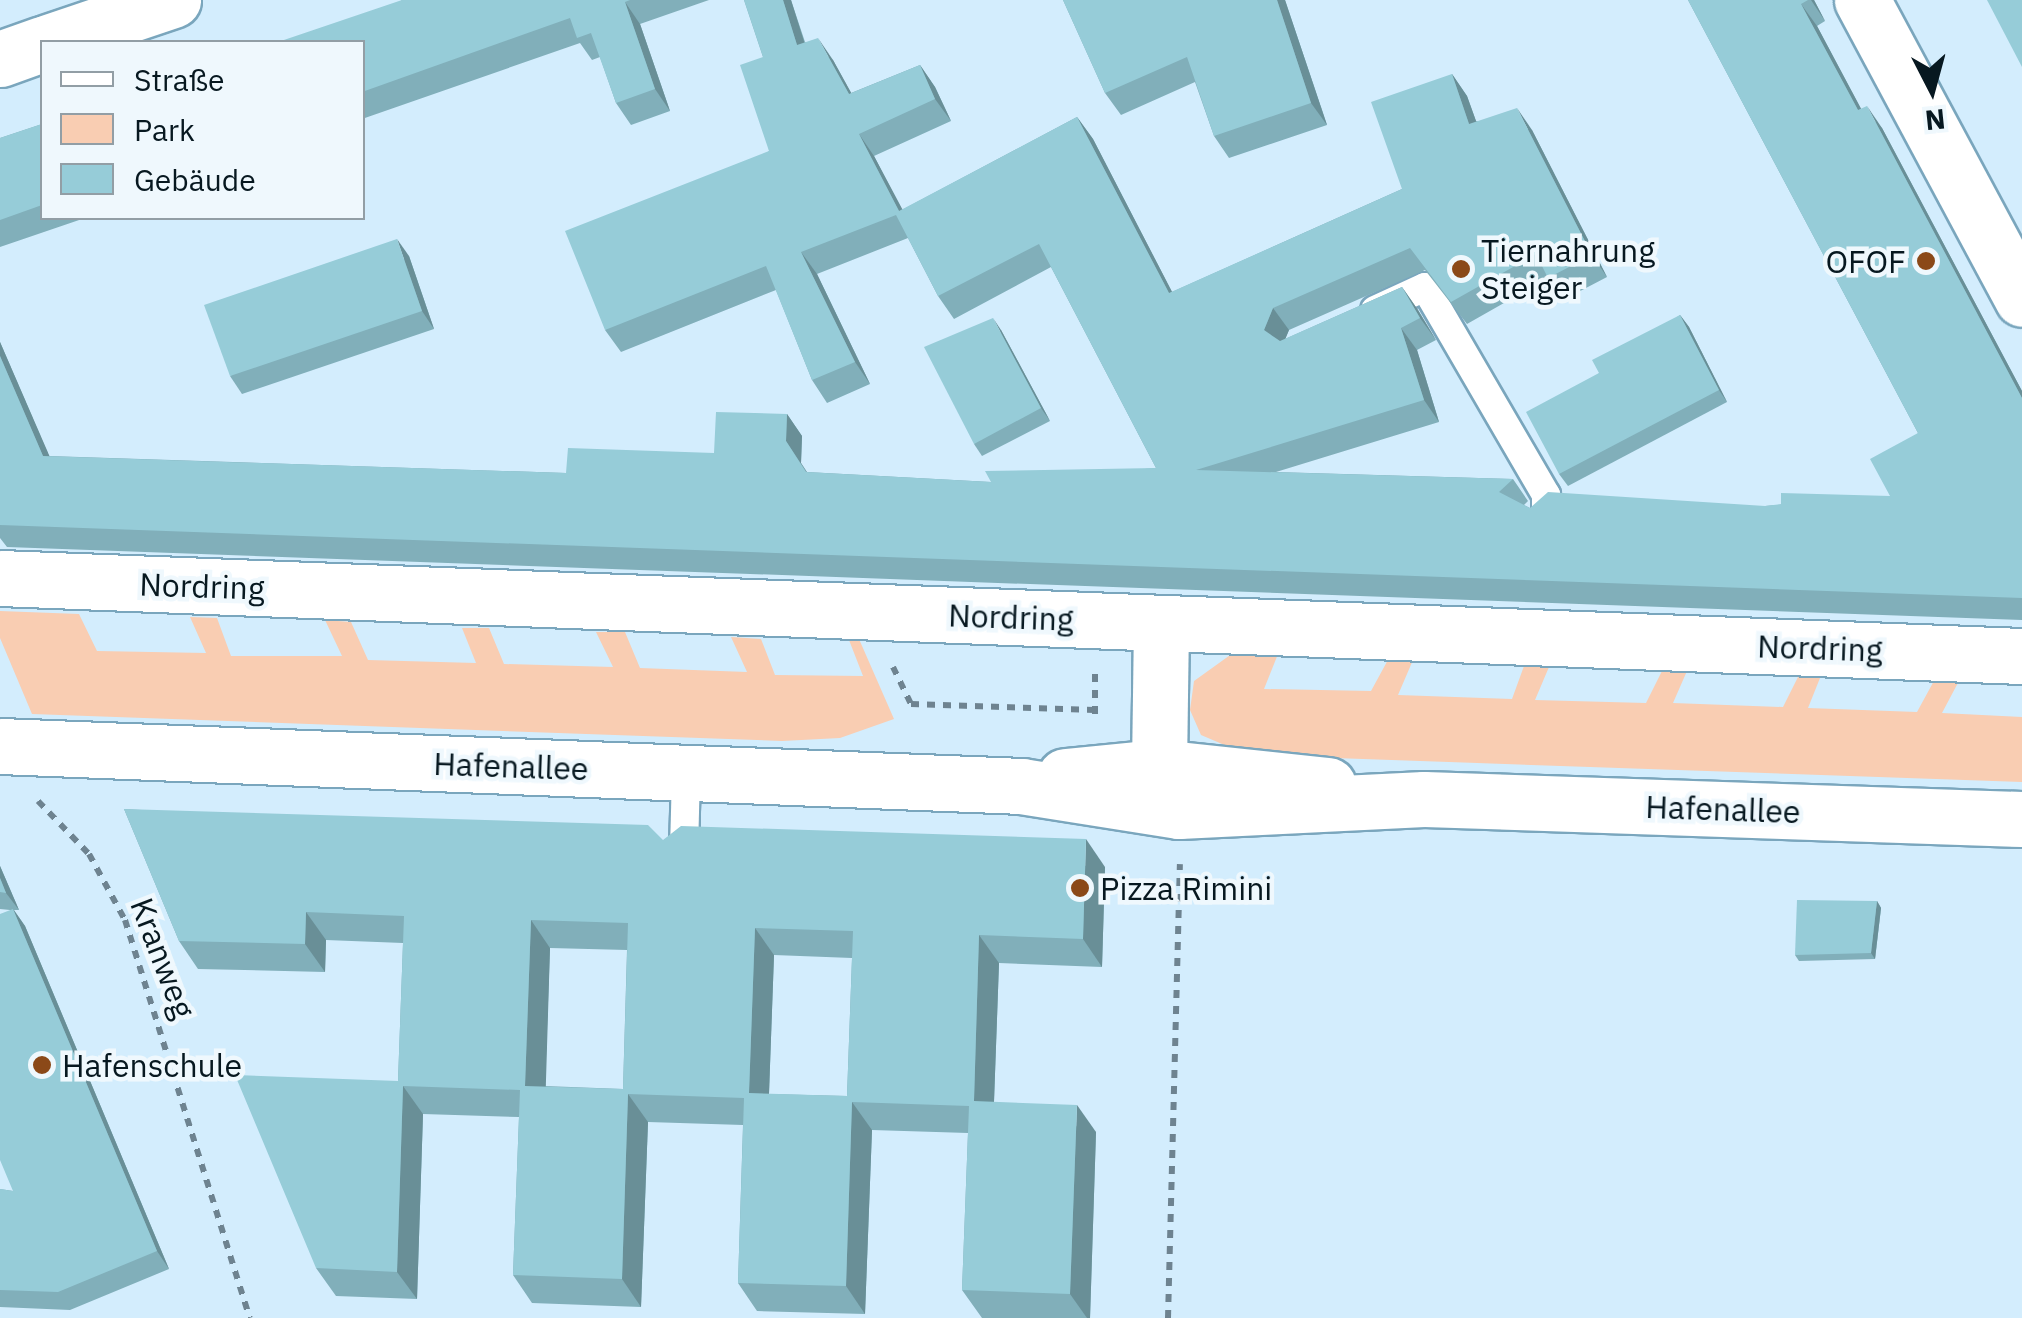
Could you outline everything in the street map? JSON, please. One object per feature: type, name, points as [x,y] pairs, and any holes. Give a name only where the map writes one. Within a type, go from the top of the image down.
[{"type":"street","points":[[57,40],[172,0]]},
{"type":"street","points":[[1862,0],[2022,300]]},
{"type":"street","points":[[0,59],[40,46]]},
{"type":"street","name":"Nordring","points":[[0,578],[1161,623],[1542,621],[2022,656]]},
{"type":"street","points":[[1159,767],[1161,623]]},
{"type":"street","name":"Hafenallee","points":[[0,746],[1021,786],[1179,812],[1424,799],[2022,819]]},
{"type":"street","name":"Hafenallee","points":[[1021,786],[1159,767],[1424,799]]},
{"type":"lane","points":[[1344,324],[1425,287],[1546,495],[1546,513]]},
{"type":"lane","points":[[684,850],[686,773]]},
{"type":"path","points":[[866,612],[911,704],[1095,710]]},
{"type":"path","name":"Kranweg","points":[[42,812],[89,854],[126,920],[250,1318]]},
{"type":"path","points":[[1168,1318],[1180,858]]},
{"type":"green space","points":[[0,611],[79,614],[97,651],[206,653],[190,617],[217,618],[231,656],[342,656],[325,620],[351,622],[368,660],[476,663],[462,628],[489,628],[504,664],[613,667],[596,632],[625,632],[640,668],[747,672],[731,637],[761,639],[775,675],[863,676],[849,640],[859,639],[894,719],[840,738],[782,741],[32,714],[0,638]]},
{"type":"green space","points":[[1233,653],[1278,654],[1264,689],[1371,691],[1389,658],[1413,660],[1398,695],[1512,699],[1524,666],[1549,667],[1535,700],[1646,703],[1662,671],[1687,671],[1673,703],[1783,707],[1800,673],[1822,673],[1808,708],[1917,712],[1935,679],[1960,679],[1942,713],[2022,717],[2022,782],[1248,755],[1201,735],[1190,710],[1194,681]]},
{"type":"building","points":[[402,0],[630,0],[625,2],[655,89],[616,103],[591,33],[577,38],[570,18],[365,91],[365,40],[284,40]]},
{"type":"building","points":[[744,0],[783,0],[797,45],[818,38],[849,94],[920,65],[935,99],[859,134],[899,211],[1077,117],[1169,293],[1402,189],[1371,102],[1452,74],[1469,124],[1517,108],[1592,255],[1548,278],[1536,254],[1451,302],[1410,248],[1273,308],[1264,330],[1280,341],[1402,287],[1420,318],[1401,328],[1424,400],[1196,470],[1513,479],[1499,492],[1530,508],[1548,492],[1765,506],[1781,504],[1781,493],[1890,496],[1870,459],[1918,433],[1688,0],[1808,0],[1801,4],[1858,110],[1867,106],[2022,398],[2022,598],[0,525],[0,356],[43,456],[566,473],[568,448],[714,453],[716,412],[787,414],[786,441],[806,472],[991,482],[985,471],[1156,468],[1039,244],[938,296],[896,215],[801,252],[855,362],[812,380],[766,266],[605,330],[565,231],[769,151],[740,65],[763,57]]},
{"type":"building","points":[[1063,0],[1277,0],[1311,103],[1214,136],[1187,57],[1105,93]]},
{"type":"building","points":[[1987,0],[2022,0],[2022,67]]},
{"type":"building","points":[[40,125],[40,206],[0,220],[0,138]]},
{"type":"building","points":[[397,239],[422,311],[230,376],[204,305]]},
{"type":"building","points":[[1680,315],[1719,390],[1559,474],[1526,412],[1599,373],[1592,360]]},
{"type":"building","points":[[993,318],[1041,408],[974,444],[924,347]]},
{"type":"building","points":[[124,809],[648,825],[663,840],[681,826],[1086,839],[1083,939],[979,935],[974,1101],[1077,1105],[1070,1294],[962,1290],[969,1106],[852,1102],[846,1286],[738,1283],[744,1098],[628,1094],[622,1279],[513,1275],[520,1090],[403,1086],[397,1272],[316,1268],[235,1075],[398,1081],[404,916],[306,912],[305,944],[179,941]],"holes":[[[531,920],[628,923],[623,1089],[525,1086]],[[755,928],[853,931],[847,1096],[749,1093]]]},
{"type":"building","points":[[1797,900],[1877,901],[1871,953],[1795,955]]},
{"type":"building","name":"Hafenschule","points":[[13,909],[157,1251],[58,1292],[0,1290],[0,1189],[13,1191],[0,1160],[0,914]]},
{"type":"place","name":"OFOF","points":[[1926,261]]},
{"type":"place","name":"Tiernahrung Steiger","points":[[1461,269]]},
{"type":"place","name":"Pizza Rimini","points":[[1080,888]]},
{"type":"place","name":"Hafenschule","points":[[42,1065]]}]
